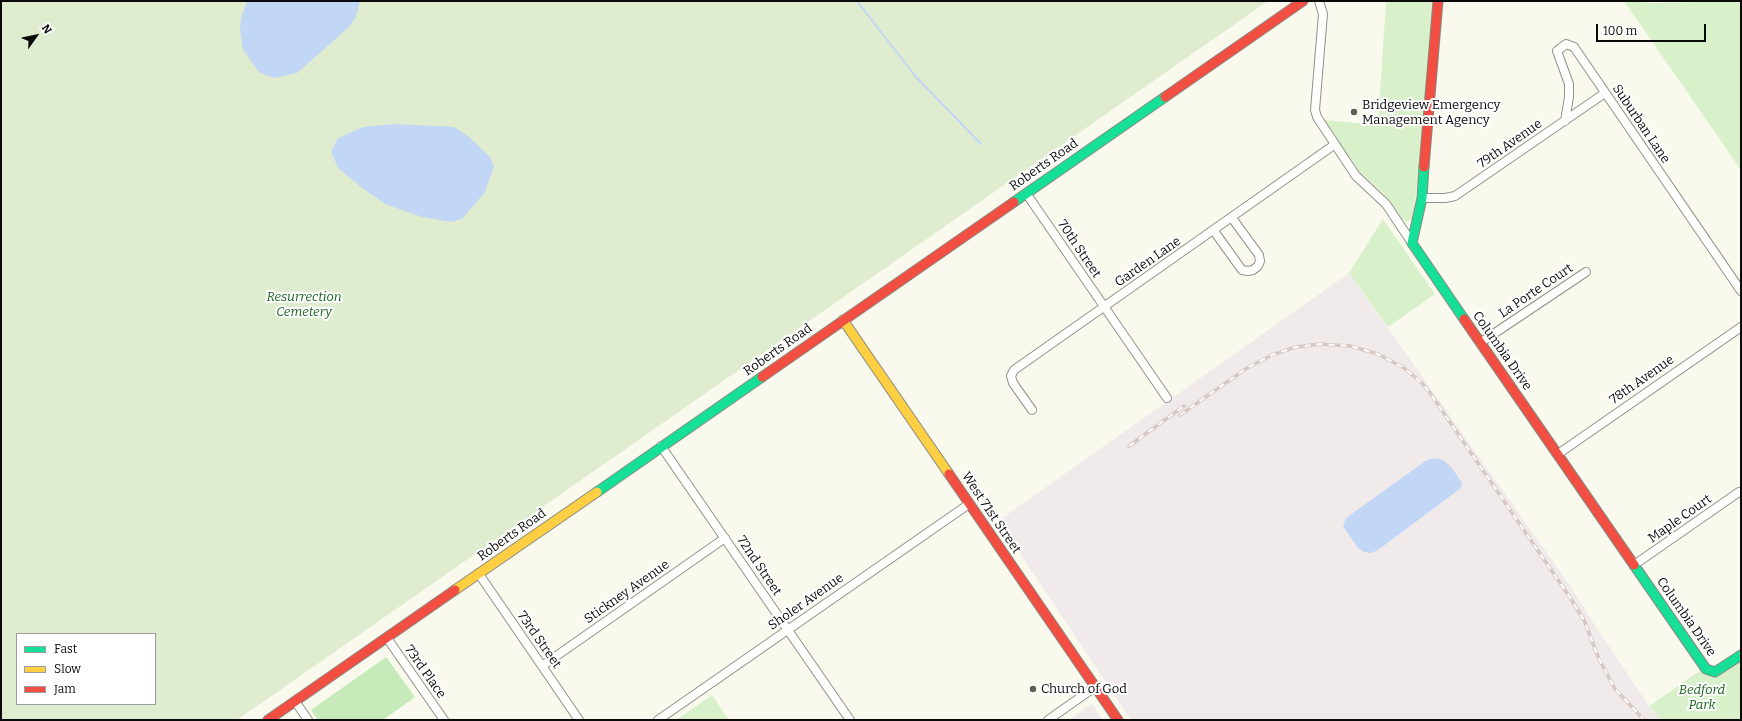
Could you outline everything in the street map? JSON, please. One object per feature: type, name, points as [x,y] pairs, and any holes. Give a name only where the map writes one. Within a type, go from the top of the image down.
[{"type":"street","name":"Roberts Road","points":[[268,720],[1303,1]]},
{"type":"street","points":[[1319,1],[1322,14],[1315,110],[1322,126],[1361,183],[1386,204],[1412,243]]},
{"type":"street","points":[[1412,243],[1422,198],[1438,1]]},
{"type":"street","name":"Suburban Lane","points":[[1565,121],[1569,97],[1569,84],[1566,73],[1557,54],[1560,47],[1566,44],[1574,47],[1741,290]]},
{"type":"street","name":"79th Avenue","points":[[1422,198],[1445,198],[1455,196],[1605,92]]},
{"type":"street","name":"Garden Lane","points":[[1032,410],[1013,383],[1011,376],[1014,370],[1214,231],[1334,145]]},
{"type":"street","name":"70th Street","points":[[1026,193],[1167,398]]},
{"type":"street","points":[[1214,231],[1242,270],[1253,270],[1260,261],[1259,255],[1232,218]]},
{"type":"street","name":"Columbia Drive","points":[[1412,243],[1702,663],[1711,672],[1720,670],[1741,655]]},
{"type":"street","name":"La Porte Court","points":[[1480,343],[1586,272]]},
{"type":"street","name":"West 71st Street","points":[[843,320],[1118,720]]},
{"type":"street","name":"78th Avenue","points":[[1558,454],[1741,327]]},
{"type":"street","name":"72nd Street","points":[[661,446],[850,720]]},
{"type":"street","name":"Maple Court","points":[[1634,565],[1739,492]]},
{"type":"street","name":"Sholer Avenue","points":[[658,720],[969,504]]},
{"type":"street","name":"Stickney Avenue","points":[[542,666],[725,538]]},
{"type":"street","name":"73rd Street","points":[[479,574],[579,720]]},
{"type":"street","name":"73rd Place","points":[[387,638],[444,720]]},
{"type":"street","points":[[1048,720],[1095,687]]},
{"type":"street","points":[[295,701],[308,720]]},
{"type":"shaded area","points":[[1349,273],[1571,587],[1649,706],[1661,720],[1131,720],[998,521]]},
{"type":"shaded area","points":[[1092,704],[1103,720],[1069,720],[1087,707]]},
{"type":"green space","name":"Resurrection Cemetery","points":[[1,1],[1268,1],[237,720],[1,720]]},
{"type":"green space","points":[[1386,1],[1434,1],[1421,158],[1413,216],[1412,219],[1407,222],[1403,220],[1383,193],[1361,174],[1324,120],[1378,125]]},
{"type":"green space","points":[[1624,1],[1653,3],[1741,1],[1741,170]]},
{"type":"green space","points":[[1383,219],[1435,294],[1388,327],[1349,273]]},
{"type":"green space","points":[[386,657],[415,697],[383,720],[318,720],[311,710]]},
{"type":"green space","name":"Bedford Park","points":[[1741,660],[1741,720],[1661,720],[1649,706],[1701,670]]},
{"type":"green space","points":[[712,695],[729,720],[676,720]]},
{"type":"water","points":[[247,1],[360,1],[356,16],[349,27],[297,73],[274,78],[259,72],[243,50],[240,29],[241,18]]},
{"type":"water","points":[[395,124],[454,127],[469,137],[490,157],[494,167],[485,192],[462,219],[451,222],[422,217],[385,204],[338,168],[331,151],[338,138],[363,127]]},
{"type":"water","points":[[1435,458],[1443,460],[1452,468],[1462,483],[1461,488],[1378,550],[1371,553],[1364,552],[1358,548],[1343,526],[1346,518],[1427,460]]},
{"type":"waterway","points":[[857,1],[916,77],[981,144]]},
{"type":"railway","points":[[1180,415],[1247,368],[1272,355],[1296,347],[1320,344],[1350,346],[1378,354],[1404,368],[1422,383],[1430,393],[1569,596],[1584,620],[1599,659],[1615,689],[1644,720]]},
{"type":"railway","points":[[1129,446],[1184,406]]},
{"type":"traffic: fast","points":[[1014,202],[1165,97]]},
{"type":"traffic: fast","points":[[1424,167],[1422,198],[1412,243],[1464,319]]},
{"type":"traffic: fast","points":[[597,492],[762,377]]},
{"type":"traffic: fast","points":[[1634,565],[1706,669],[1715,672],[1741,655]]},
{"type":"traffic: slow","points":[[843,320],[949,474]]},
{"type":"traffic: slow","points":[[455,590],[597,492]]},
{"type":"traffic: jam","points":[[1165,97],[1303,1]]},
{"type":"traffic: jam","points":[[1424,167],[1438,1]]},
{"type":"traffic: jam","points":[[762,377],[1014,202]]},
{"type":"traffic: jam","points":[[1464,319],[1634,565]]},
{"type":"traffic: jam","points":[[949,474],[1118,720]]},
{"type":"traffic: jam","points":[[268,720],[455,590]]},
{"type":"place","name":"Bridgeview Emergency Management Agency","points":[[1354,112]]},
{"type":"place","name":"Church of God","points":[[1033,689]]}]
